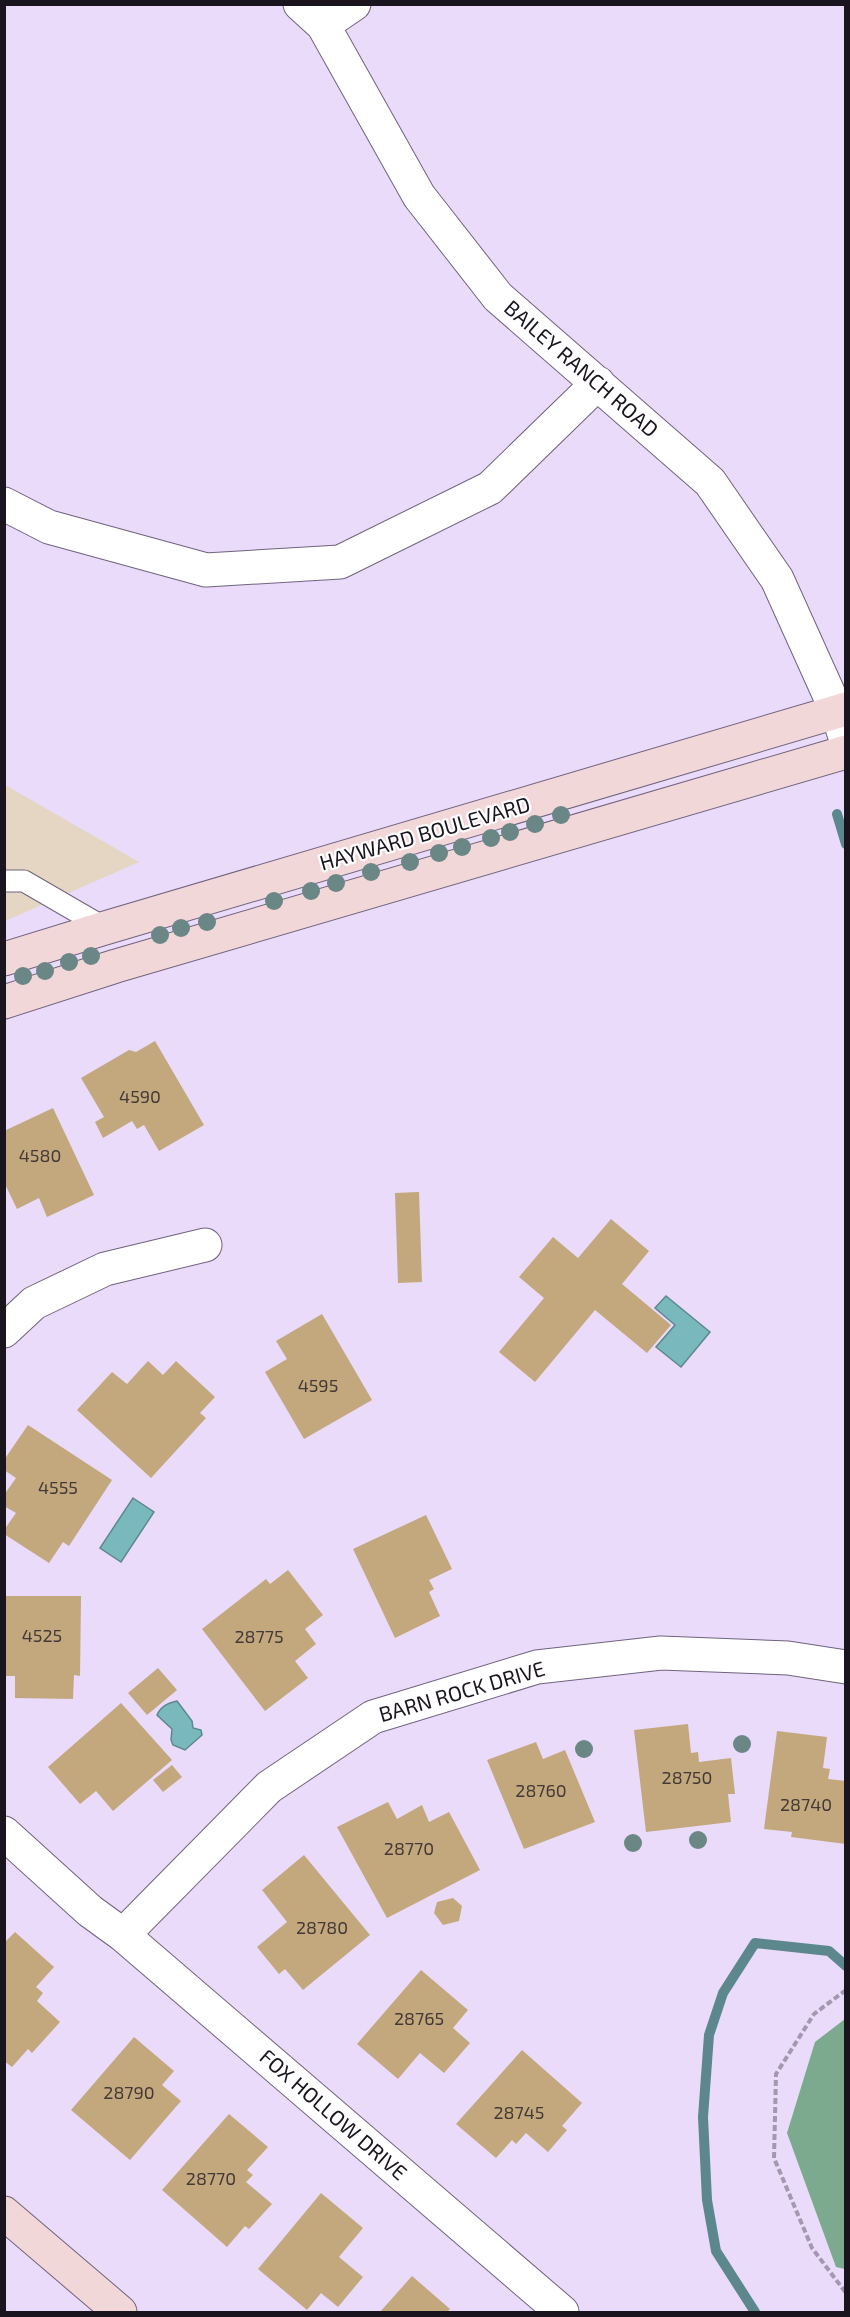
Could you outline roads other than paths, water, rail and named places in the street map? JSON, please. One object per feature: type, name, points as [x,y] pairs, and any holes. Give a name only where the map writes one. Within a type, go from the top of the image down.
[{"type":"main road","name":"HAYWARD BOULEVARD","points":[[4,960],[105,928],[843,720]]},
{"type":"main road","name":"HAYWARD BOULEVARD","points":[[4,1002],[128,962],[846,752]]},
{"type":"main road","points":[[4,2213],[120,2313]]},
{"type":"street","points":[[311,15],[354,4]]},
{"type":"street","name":"BAILEY RANCH ROAD","points":[[311,15],[419,196],[498,297],[710,482],[777,579],[843,720]]},
{"type":"street","points":[[4,504],[49,527],[206,570],[340,562],[489,488],[598,383]]},
{"type":"street","points":[[4,1331],[34,1303],[105,1269],[205,1245]]},
{"type":"street","name":"BARN ROCK DRIVE","points":[[113,1928],[269,1787],[373,1717],[537,1667],[661,1653],[788,1658],[846,1667]]},
{"type":"street","name":"FOX HOLLOW DRIVE","points":[[4,1833],[562,2313]]},
{"type":"lane","points":[[4,881],[24,880],[105,928]]},
{"type":"waterway","points":[[837,814],[846,844]]},
{"type":"waterway","points":[[755,2312],[716,2251],[707,2200],[703,2117],[709,2035],[723,1993],[755,1943],[829,1951],[846,1966]]}]
